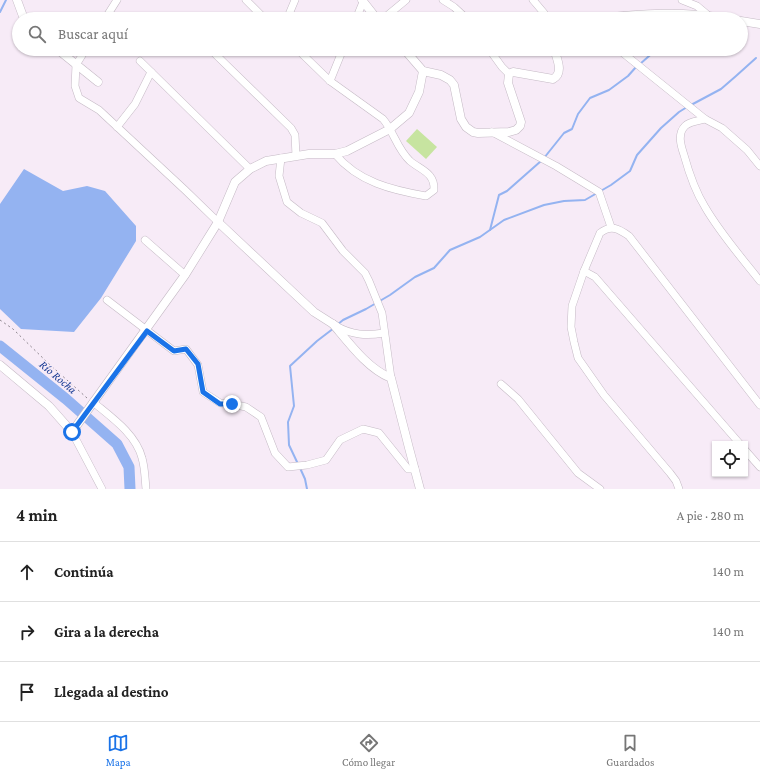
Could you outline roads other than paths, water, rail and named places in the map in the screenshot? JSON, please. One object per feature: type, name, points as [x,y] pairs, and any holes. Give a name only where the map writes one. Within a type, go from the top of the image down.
[{"type":"street","points":[[17,0],[21,12]]},
{"type":"street","points":[[109,12],[117,0]]},
{"type":"street","points":[[246,0],[258,12]]},
{"type":"street","points":[[291,12],[295,0]]},
{"type":"street","points":[[392,12],[406,0]]},
{"type":"street","points":[[443,0],[459,12]]},
{"type":"street","points":[[533,0],[543,12]]},
{"type":"street","points":[[682,0],[697,6],[704,12]]},
{"type":"street","points":[[358,12],[362,1]]},
{"type":"street","points":[[362,1],[371,12]]},
{"type":"street","points":[[748,22],[760,24]]},
{"type":"street","points":[[65,56],[98,82]]},
{"type":"street","points":[[82,56],[76,65],[75,86],[79,98],[99,110],[314,312],[334,325],[357,335],[384,334]]},
{"type":"street","points":[[217,56],[291,128],[295,135],[296,156]]},
{"type":"street","points":[[304,56],[330,80],[384,119],[398,146],[410,161],[428,173],[435,183],[434,190],[426,196],[375,184],[342,163],[335,154]]},
{"type":"street","points":[[330,80],[340,56]]},
{"type":"street","points":[[410,56],[423,70],[441,75],[450,80],[454,85],[461,120],[466,127],[478,133],[509,132],[516,130],[520,126],[521,122],[508,83],[510,74]]},
{"type":"street","points":[[494,56],[502,67],[510,74]]},
{"type":"street","points":[[510,74],[513,72],[553,79],[559,74],[560,70],[556,56]]},
{"type":"street","points":[[627,56],[705,119],[722,128],[747,150],[760,166]]},
{"type":"street","points":[[140,61],[250,169]]},
{"type":"street","points":[[74,429],[147,331],[186,275],[218,222],[235,182],[250,169],[266,161],[296,156],[335,154],[347,151],[390,129],[408,113],[419,92],[423,70]]},
{"type":"street","points":[[117,127],[135,104],[151,72]]},
{"type":"street","points":[[705,119],[685,126],[680,137],[689,174],[704,206],[760,281]]},
{"type":"street","points":[[492,132],[556,166],[599,192],[611,227]]},
{"type":"street","points":[[281,158],[279,176],[287,202],[301,213],[322,223],[343,251],[365,273],[382,313],[384,334],[392,378],[414,469],[421,488]]},
{"type":"street","points":[[679,489],[676,481],[670,473],[604,395],[578,358],[571,328],[572,306],[584,270],[600,233],[611,227],[620,230],[629,236],[760,404]]},
{"type":"street","points":[[145,240],[186,275]]},
{"type":"street","points":[[584,270],[595,277],[737,441]]},
{"type":"street","points":[[107,300],[174,351],[186,349],[198,364],[203,392],[220,404],[232,404],[246,407],[261,417],[276,453],[288,467],[307,465],[326,460],[340,440],[363,429],[378,433],[408,469],[414,469]]},
{"type":"street","points":[[334,325],[351,346],[380,374],[392,378]]},
{"type":"street","points":[[0,365],[74,429],[102,489]]},
{"type":"street","points":[[501,384],[518,399],[578,473],[600,489]]},
{"type":"street","points":[[92,405],[120,425],[135,442],[142,457],[146,489]]},
{"type":"street","points":[[748,453],[760,467]]},
{"type":"water","points":[[24,169],[63,191],[87,186],[105,191],[136,226],[136,241],[101,298],[74,332],[21,329],[0,309],[0,204]]},
{"type":"waterway","points":[[0,12],[6,0]]},
{"type":"waterway","points":[[640,64],[649,56]]},
{"type":"waterway","points":[[691,105],[721,89],[756,58]]},
{"type":"waterway","points":[[544,158],[564,133],[572,129],[578,114],[590,98],[609,90],[628,76],[636,67]]},
{"type":"waterway","points":[[337,325],[343,320],[390,295],[415,277],[434,268],[450,250],[480,237],[504,220],[544,205],[564,201],[585,200],[611,185],[630,171],[637,155],[661,128],[687,107]]},
{"type":"waterway","points":[[490,230],[499,195],[507,191],[541,161]]},
{"type":"waterway","points":[[298,464],[289,445],[288,422],[294,406],[290,366],[317,341],[334,328]]},
{"type":"waterway","name":"Río Rocha","points":[[0,346],[66,399],[117,444],[129,467],[130,489]]},
{"type":"waterway","points":[[300,468],[305,479],[307,489]]}]
